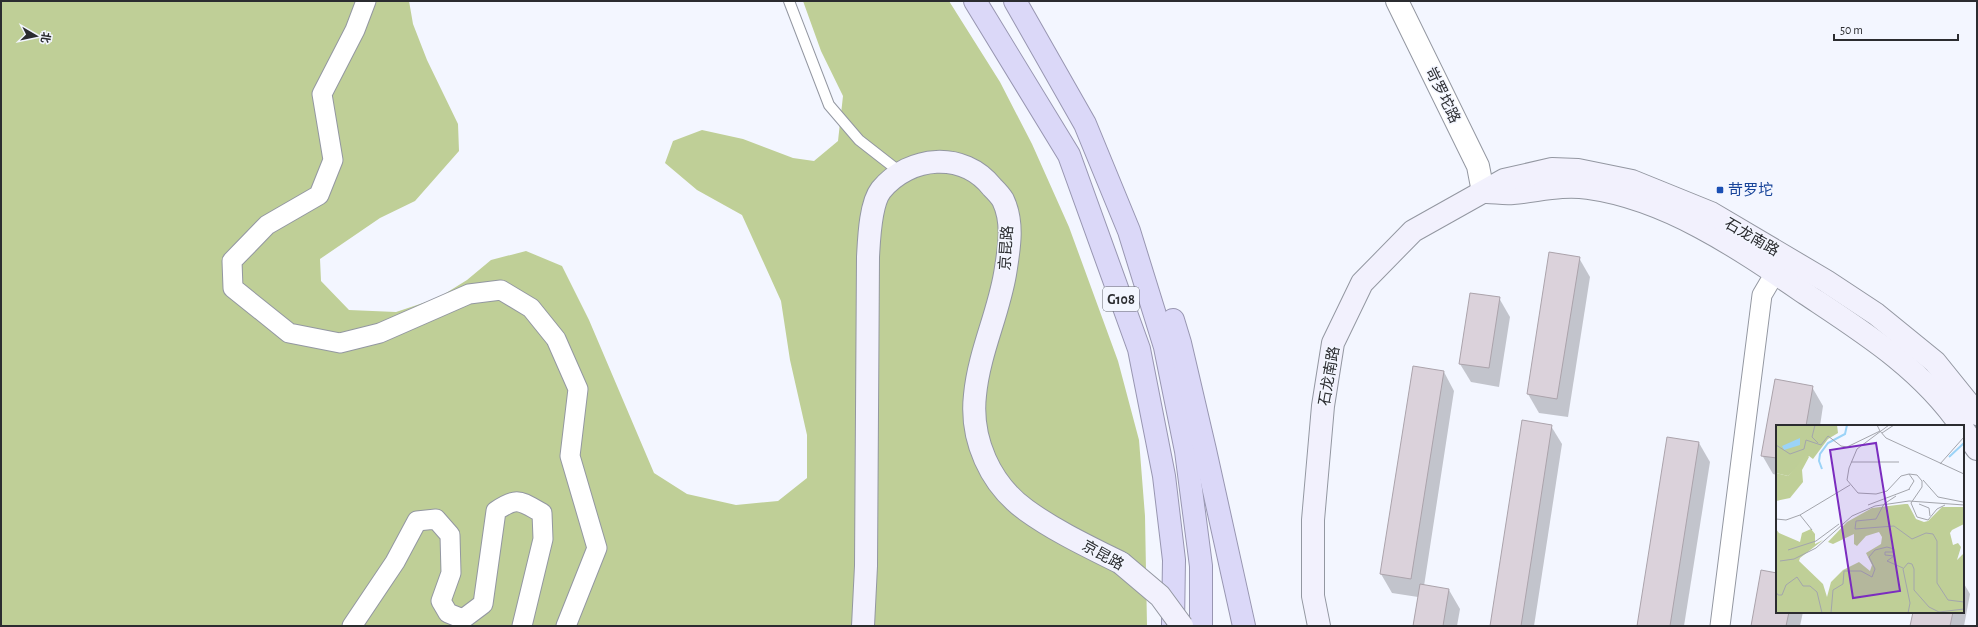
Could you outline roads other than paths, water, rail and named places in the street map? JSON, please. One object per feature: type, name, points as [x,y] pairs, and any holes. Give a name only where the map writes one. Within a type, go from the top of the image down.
[{"type":"highway","name":"G108","points":[[975,1],[1069,155],[1139,350],[1164,476],[1174,560],[1172,626]]},
{"type":"highway","name":"G108","points":[[1015,1],[1085,124],[1129,231],[1165,347],[1186,451],[1201,566],[1201,626]]},
{"type":"highway","points":[[1129,231],[1154,261],[1180,343],[1244,626]]},
{"type":"main road","name":"京昆路","points":[[863,626],[866,574],[868,257],[870,222],[880,191],[900,172],[927,162],[956,162],[983,176],[1002,199],[1011,226],[1003,286],[982,358],[974,396],[976,430],[985,462],[1005,490],[1025,510],[1083,544],[1121,563],[1160,596],[1182,626]]},
{"type":"main road","name":"石龙南路","points":[[1319,626],[1313,596],[1313,520],[1323,406],[1333,343],[1362,283],[1413,231],[1504,180],[1552,169],[1578,170],[1632,182],[1705,211],[1780,264],[1859,329],[1900,360],[1920,378],[1960,425]]},
{"type":"main road","name":"石龙南路","points":[[1780,264],[1876,314],[1935,362],[1977,414]]},
{"type":"main road","points":[[1964,430],[1977,449]]},
{"type":"street","points":[[366,1],[355,30],[322,94],[333,160],[319,195],[267,225],[232,261],[233,288],[289,333],[340,343],[380,333],[469,294],[501,290],[531,308],[556,339],[578,389],[570,456],[597,548],[566,626]]},
{"type":"street","name":"岢罗坨路","points":[[1397,1],[1478,166],[1482,192]]},
{"type":"street","points":[[1720,626],[1762,295],[1780,264]]},
{"type":"street","points":[[352,626],[395,562],[416,521],[436,519],[450,535],[451,573],[441,601],[448,613],[463,619],[483,604],[496,512],[509,502],[520,501],[542,513],[543,540],[522,626]]},
{"type":"lane","points":[[789,1],[829,105],[860,140],[900,172]]},
{"type":"place","name":"苛罗坨","points":[[1720,190]]}]
